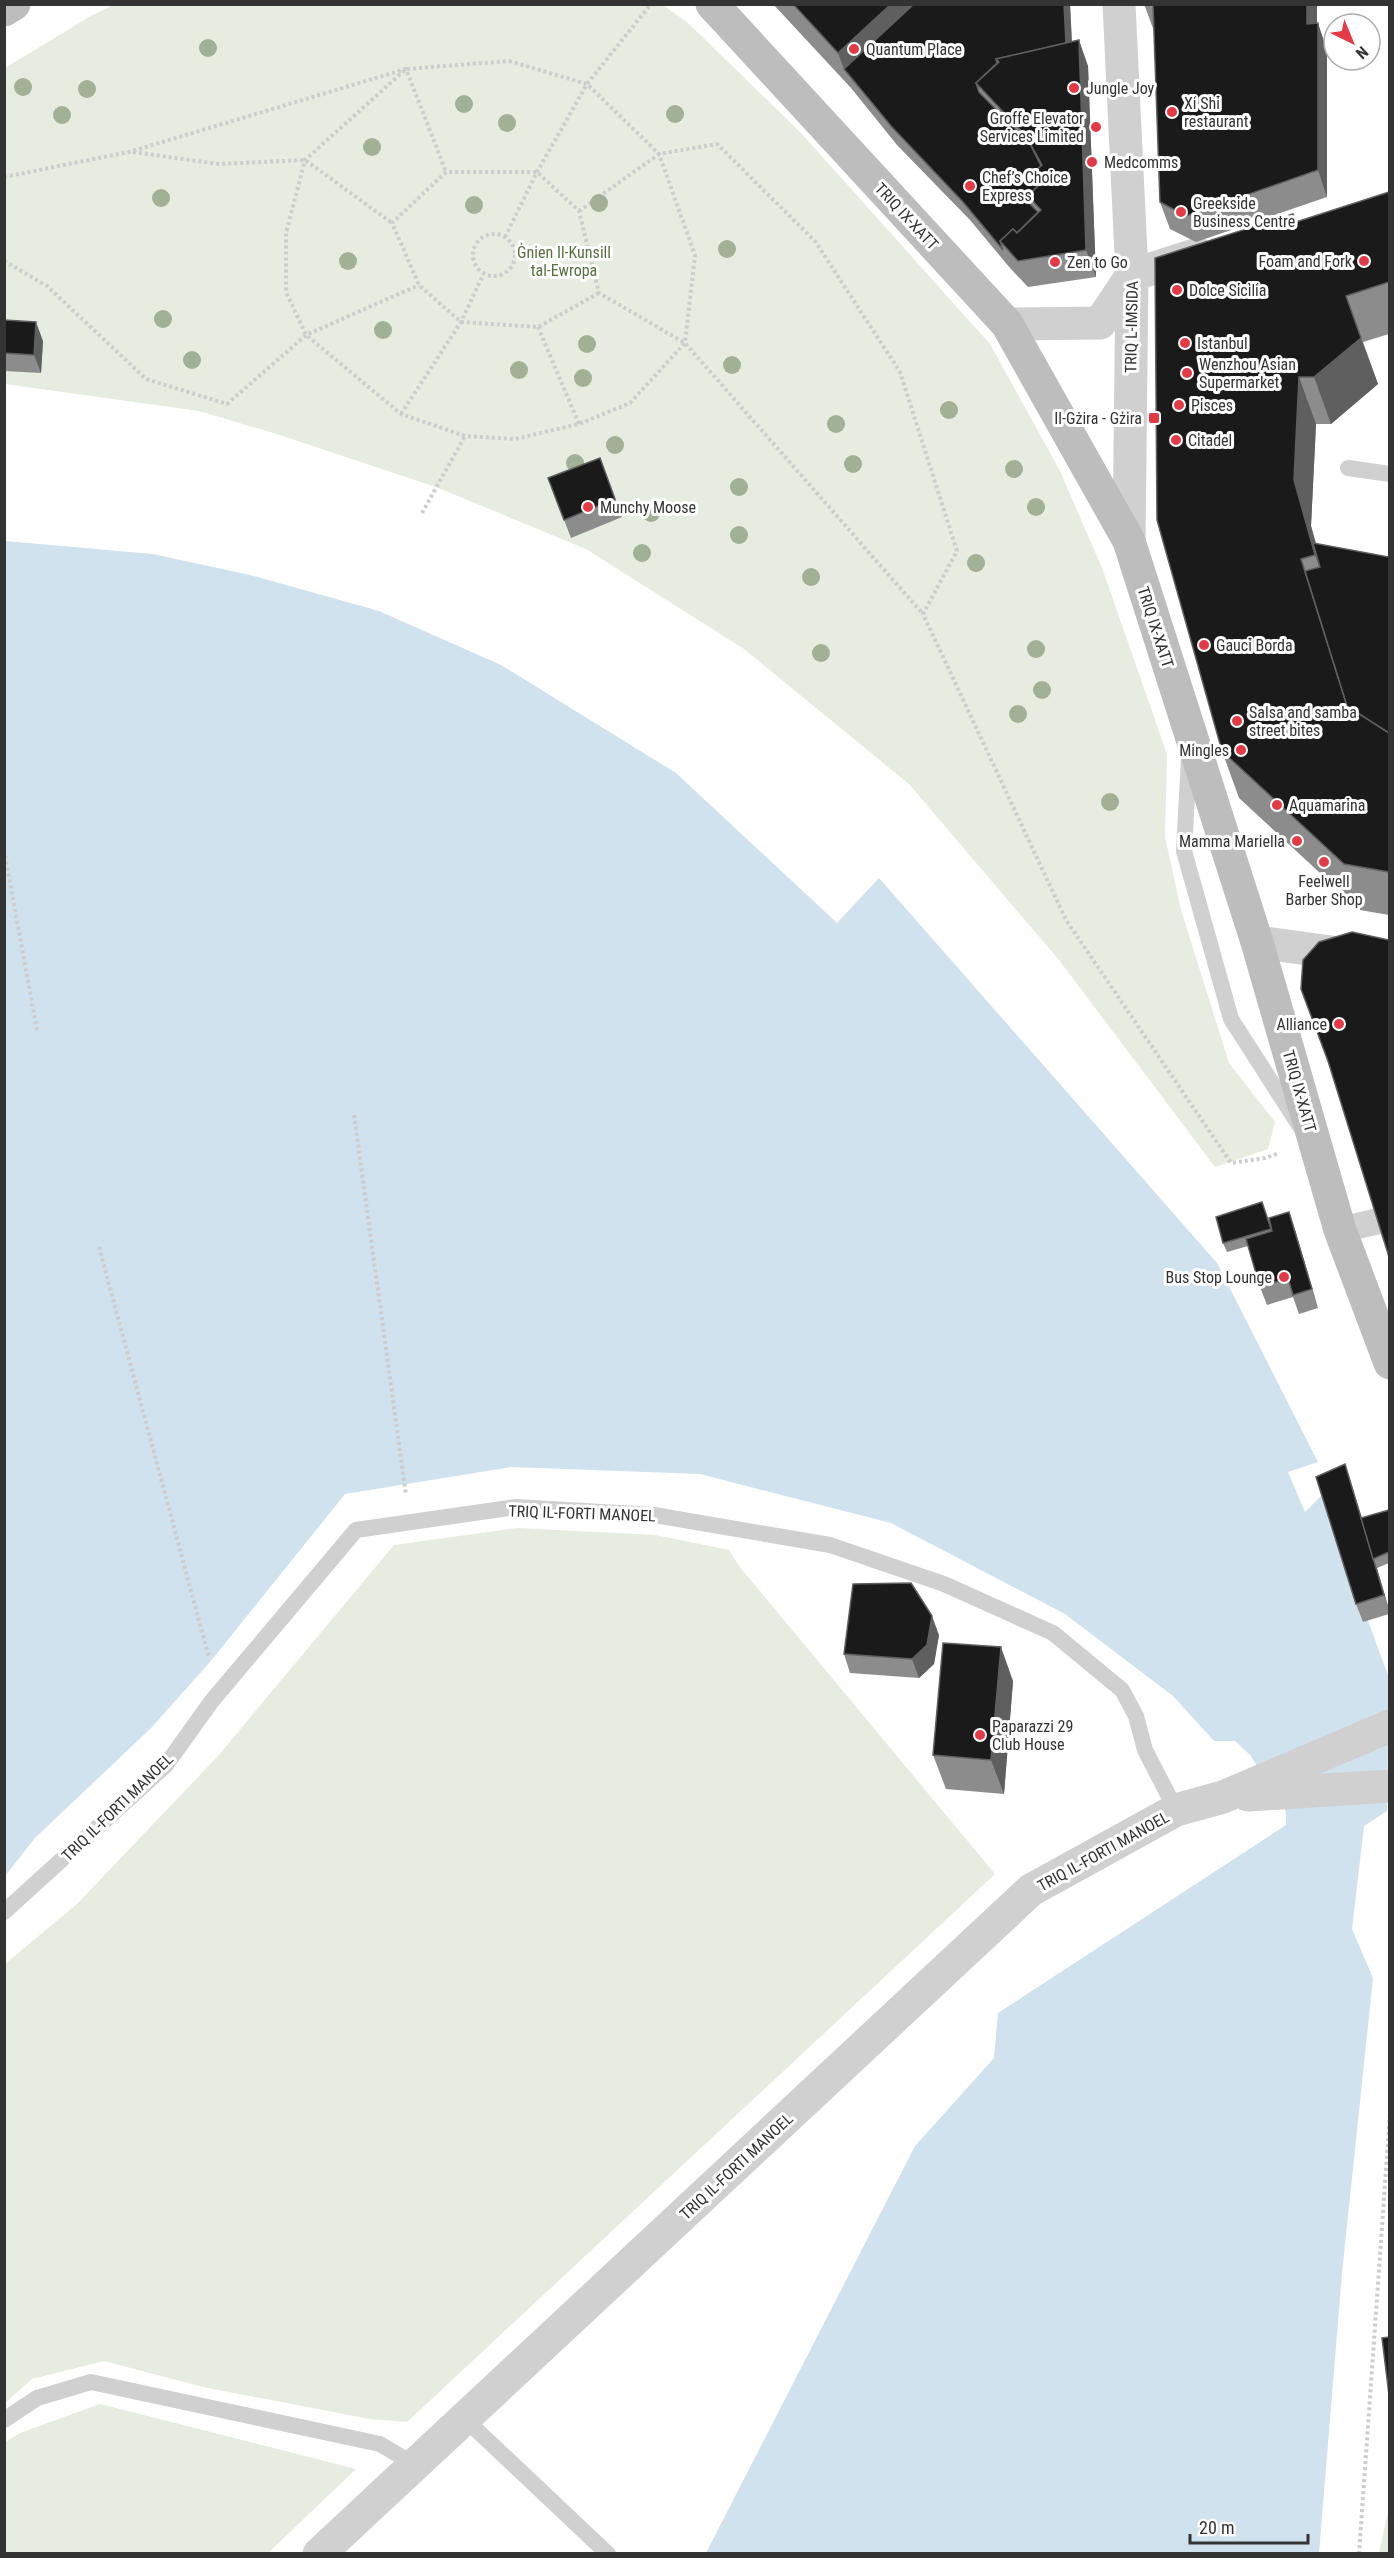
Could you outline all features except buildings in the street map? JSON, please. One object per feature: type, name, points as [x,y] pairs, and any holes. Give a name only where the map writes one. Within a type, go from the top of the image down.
[{"type":"main road","points":[[4,10],[14,4]]},
{"type":"main road","name":"TRIQ IX-XATT","points":[[712,4],[1007,324],[1129,541],[1257,942],[1340,1230],[1389,1363]]},
{"type":"street","name":"TRIQ L-IMSIDA","points":[[1119,4],[1132,275],[1129,541]]},
{"type":"street","points":[[1007,324],[1100,323],[1132,275],[1222,247]]},
{"type":"street","points":[[1257,942],[1389,960]]},
{"type":"street","points":[[1340,1230],[1379,1221]]},
{"type":"street","name":"TRIQ IL-FORTI MANOEL","points":[[319,2553],[1031,1890],[1176,1810],[1223,1797],[1389,1726]]},
{"type":"street","name":"TRIQ IL-FORTI MANOEL","points":[[1223,1797],[1389,1786]]},
{"type":"lane","points":[[1348,468],[1389,474]]},
{"type":"lane","points":[[1191,736],[1184,851],[1231,1019],[1319,1156]]},
{"type":"lane","name":"TRIQ IL-FORTI MANOEL","points":[[4,1912],[166,1765],[211,1702],[356,1530],[516,1507],[654,1515],[830,1545],[944,1584],[1053,1633],[1122,1690],[1136,1716],[1145,1750],[1176,1810]]},
{"type":"lane","points":[[4,2420],[37,2398],[91,2382],[380,2445],[414,2465]]},
{"type":"lane","points":[[465,2419],[608,2553]]},
{"type":"path","points":[[505,237],[537,172],[587,84],[651,4]]},
{"type":"path","points":[[4,177],[129,152],[406,69],[509,61],[587,84],[659,153],[695,255],[685,343],[630,402],[579,424],[515,439],[465,436],[401,414],[306,336],[286,292],[286,233],[304,160],[406,69]]},
{"type":"path","points":[[406,69],[446,172]]},
{"type":"path","points":[[579,211],[659,153],[717,144],[815,241],[900,372],[957,551],[923,614]]},
{"type":"path","points":[[129,152],[219,164],[304,160],[392,223],[419,285],[461,322],[538,327],[598,293]]},
{"type":"path","points":[[392,223],[446,172],[537,172],[579,211],[598,293],[685,343],[923,614],[1066,920],[1231,1163],[1265,1158],[1284,1151],[1286,1158]]},
{"type":"path","points":[[498,234],[505,237],[514,248],[514,263],[505,274],[490,277],[483,274],[474,264],[472,251],[475,245],[485,236],[498,234]]},
{"type":"path","points":[[4,261],[47,286],[146,379],[227,404],[306,336],[419,285]]},
{"type":"path","points":[[401,414],[461,322],[483,274]]},
{"type":"path","points":[[538,327],[579,424]]},
{"type":"path","points":[[422,513],[465,436]]},
{"type":"path","points":[[4,850],[37,1030]]},
{"type":"path","points":[[354,1115],[407,1498]]},
{"type":"path","points":[[99,1247],[210,1662]]},
{"type":"path","points":[[1359,2553],[1389,2113]]},
{"type":"green space","name":"Ġnien Il-Kunsill tal-Ewropa","points":[[115,4],[663,5],[688,23],[801,133],[990,344],[1060,471],[1102,568],[1167,754],[1165,837],[1181,910],[1229,1063],[1275,1122],[1268,1149],[1215,1167],[1059,960],[909,784],[744,649],[586,549],[436,487],[280,435],[199,411],[5,384],[5,68],[89,17]]},
{"type":"green space","points":[[517,1528],[655,1535],[729,1550],[739,1566],[995,1874],[407,2422],[370,2419],[203,2387],[104,2361],[32,2379],[5,2403],[5,1964],[77,1904],[218,1756],[394,1545]]},
{"type":"green space","points":[[100,2404],[356,2469],[268,2553],[5,2553],[5,2442],[20,2433]]},
{"type":"green space","points":[[1389,2507],[1389,2553],[1379,2553]]},
{"type":"water","points":[[5,541],[153,554],[250,575],[379,611],[501,665],[676,773],[837,923],[879,878],[1217,1263],[1318,1462],[1288,1472],[1305,1512],[1322,1495],[1389,1678],[1387,1811],[1364,1826],[1352,1929],[1373,1978],[1342,2273],[1319,2553],[706,2553],[915,2146],[994,2058],[998,2013],[1286,1825],[1286,1812],[1250,1755],[1235,1741],[1214,1741],[1173,1696],[1065,1614],[891,1523],[700,1474],[511,1467],[345,1494],[210,1662],[151,1728],[35,1838],[5,1876]]},
{"type":"place","name":"Quantum Place","points":[[854,49]]},
{"type":"place","name":"Jungle Joy","points":[[1074,88]]},
{"type":"place","name":"Xi Shi restaurant","points":[[1172,112]]},
{"type":"place","name":"Groffe Elevator Services Limited","points":[[1096,127]]},
{"type":"place","name":"Medcomms","points":[[1092,162]]},
{"type":"place","name":"Chef’s Choice Express","points":[[970,186]]},
{"type":"place","name":"Greekside Business Centre","points":[[1181,212]]},
{"type":"place","name":"Foam and Fork","points":[[1364,261]]},
{"type":"place","name":"Zen to Go","points":[[1055,262]]},
{"type":"place","name":"Dolce Sicilia","points":[[1177,290]]},
{"type":"place","name":"Istanbul","points":[[1185,343]]},
{"type":"place","name":"Wenzhou Asian Supermarket","points":[[1187,373]]},
{"type":"place","name":"Pisces","points":[[1179,405]]},
{"type":"place","name":"Il-Gżira - Gżira","points":[[1154,418]]},
{"type":"place","name":"Citadel","points":[[1176,440]]},
{"type":"place","name":"Munchy Moose","points":[[588,507]]},
{"type":"place","name":"Gauci Borda","points":[[1204,645]]},
{"type":"place","name":"Salsa and samba street bites","points":[[1237,721]]},
{"type":"place","name":"Mingles","points":[[1241,750]]},
{"type":"place","name":"Aquamarina","points":[[1277,805]]},
{"type":"place","name":"Mamma Mariella","points":[[1297,841]]},
{"type":"place","name":"Feelwell Barber Shop","points":[[1324,862]]},
{"type":"place","name":"Alliance","points":[[1339,1024]]},
{"type":"place","name":"Bus Stop Lounge","points":[[1284,1277]]},
{"type":"place","name":"Paparazzi 29 Club House","points":[[980,1735]]}]
